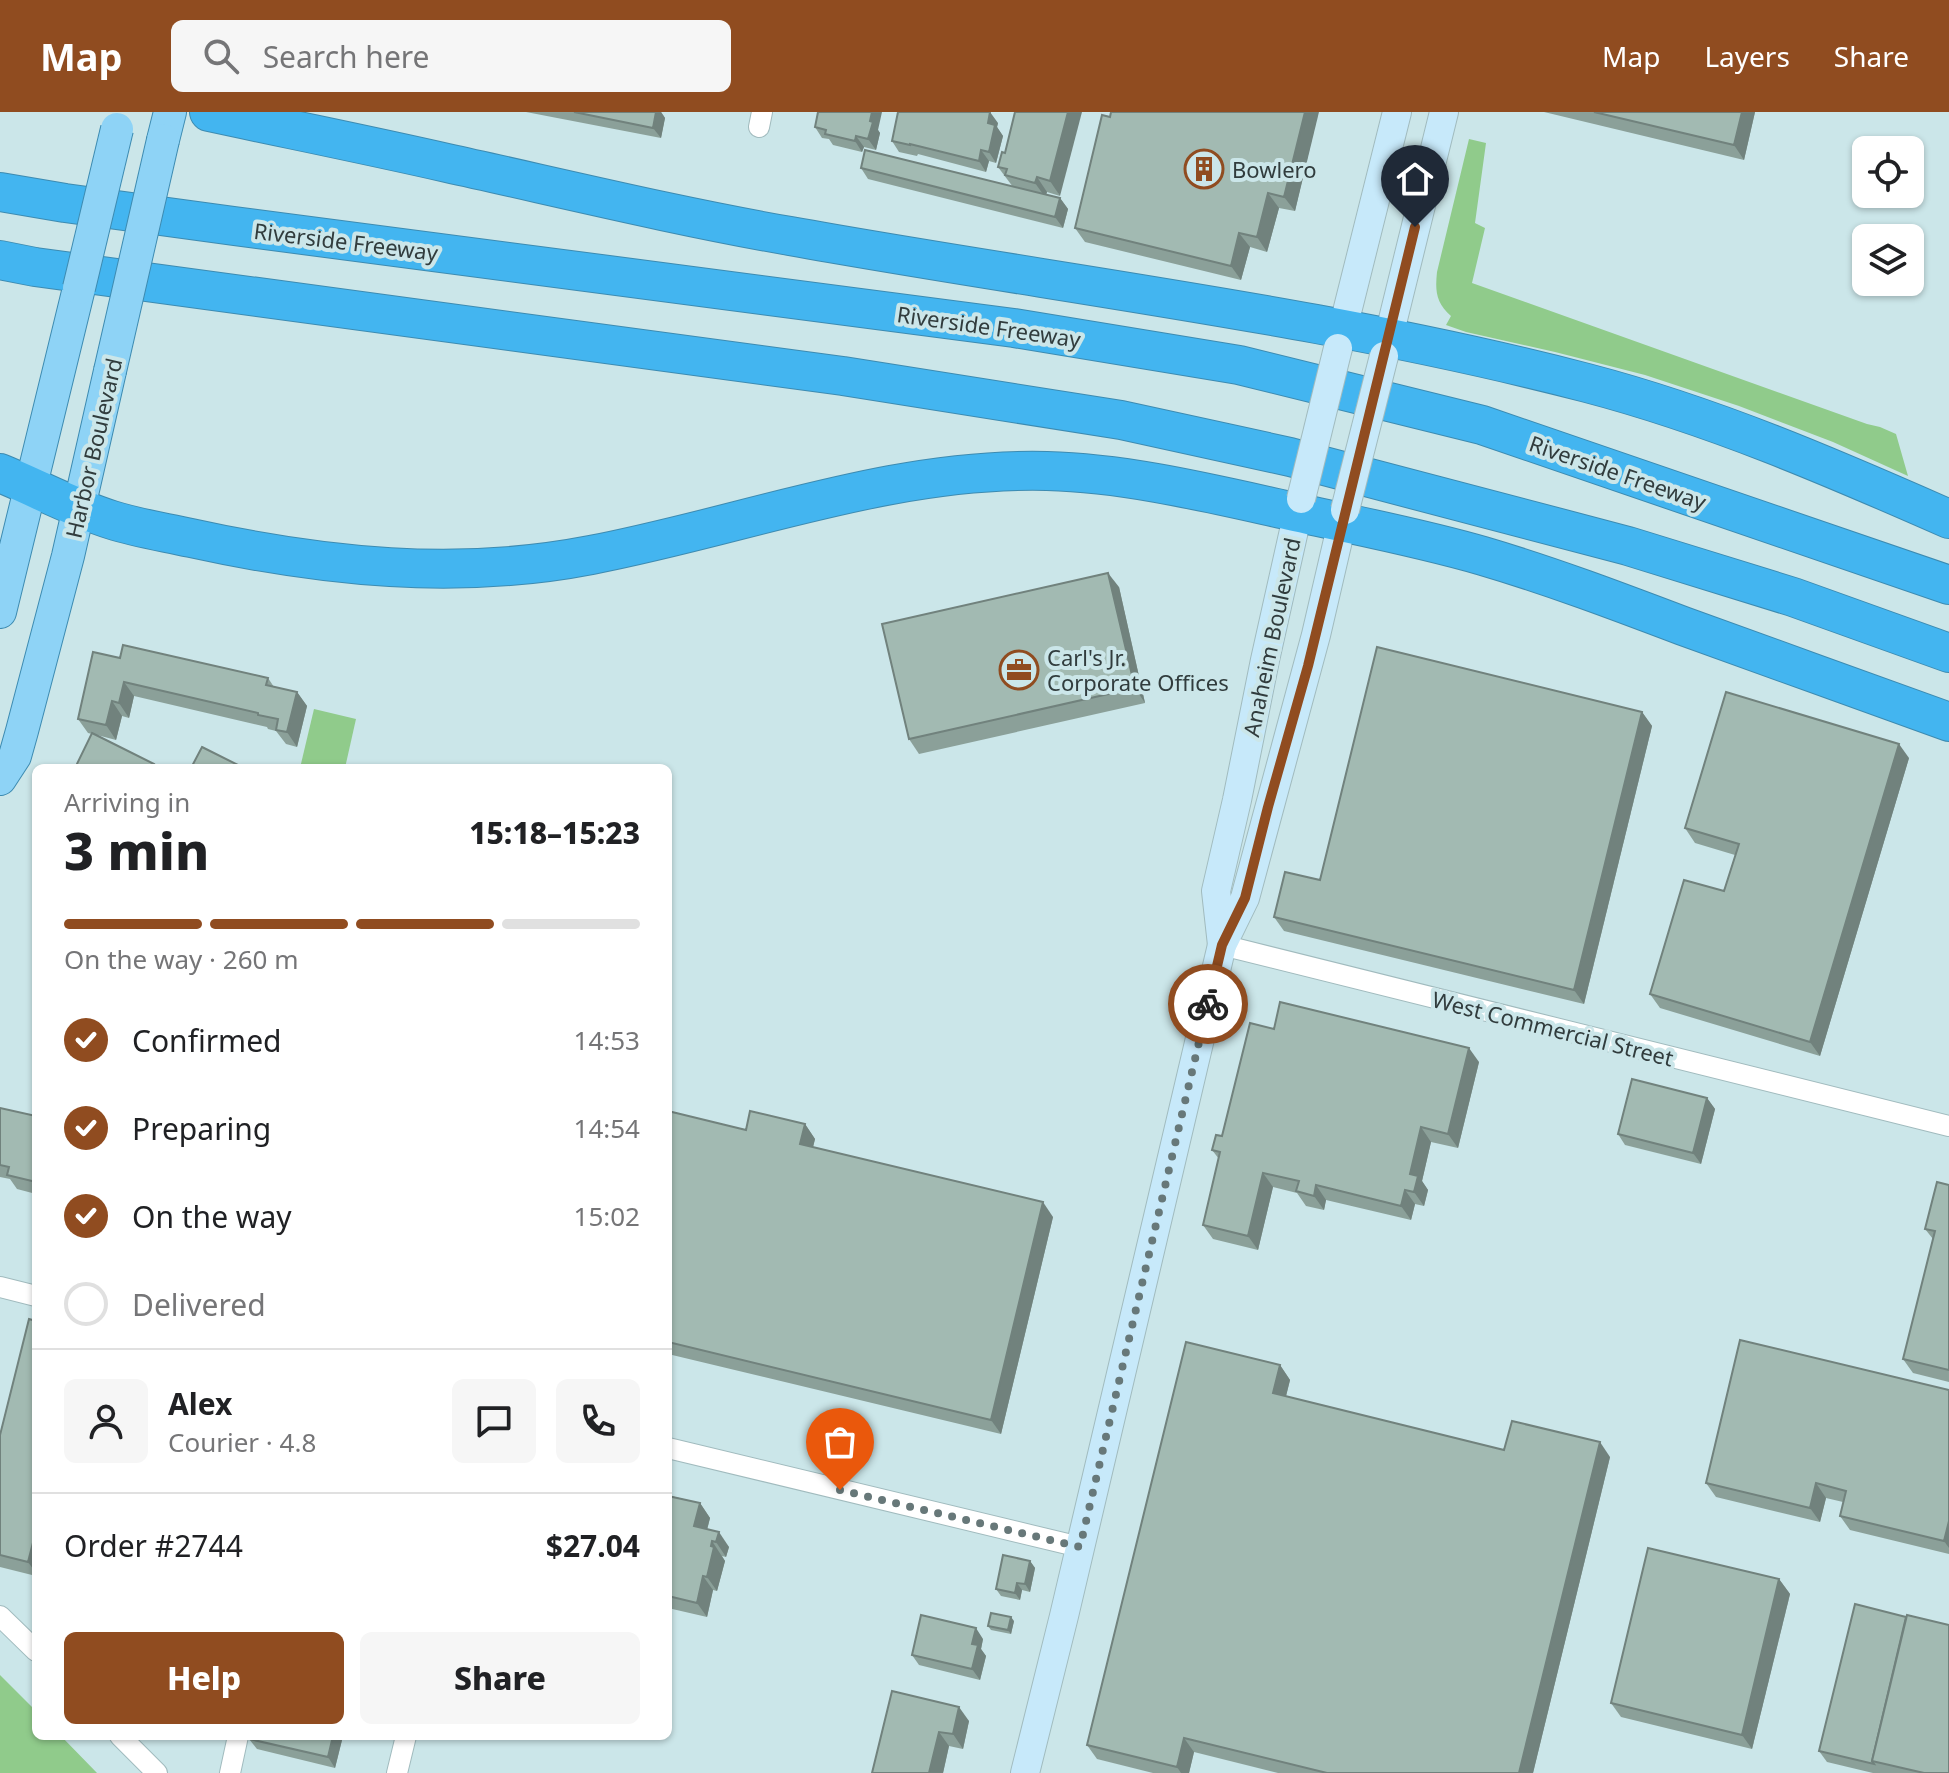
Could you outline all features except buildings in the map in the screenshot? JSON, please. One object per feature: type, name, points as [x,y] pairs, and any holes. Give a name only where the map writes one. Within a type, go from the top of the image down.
[{"type":"highway","points":[[209,112],[786,236],[1237,310],[1340,339],[1513,365],[1691,414],[1763,440],[1949,519]]},
{"type":"highway","name":"Riverside Freeway","points":[[0,192],[234,226],[1014,328],[1239,365],[1482,425],[1949,585]]},
{"type":"highway","points":[[0,260],[843,376],[1121,420],[1290,457],[1628,546],[1793,597],[1949,653]]},
{"type":"highway","points":[[15,480],[111,520],[253,552],[368,567],[427,570],[513,566],[589,556],[903,482],[965,473],[1052,471],[1097,475],[1299,506],[1486,557],[1949,722]]},
{"type":"main road","points":[[0,612],[15,480],[62,362],[119,121]]},
{"type":"main road","name":"Harbor Boulevard","points":[[0,779],[15,756],[79,507],[166,126]]},
{"type":"street","name":"Anaheim Boulevard","points":[[1222,945],[1216,891],[1299,506],[1397,112]]},
{"type":"street","name":"Anaheim Boulevard","points":[[1025,1773],[1222,945],[1245,898],[1316,635],[1444,112]]},
{"type":"street","name":"West Commercial Street","points":[[1222,945],[1949,1126]]},
{"type":"street","points":[[0,1287],[32,1295]]},
{"type":"street","points":[[672,1449],[1080,1547]]},
{"type":"street","points":[[0,1616],[32,1647]]},
{"type":"street","points":[[124,1740],[157,1773]]},
{"type":"street","points":[[230,1773],[237,1740]]},
{"type":"street","points":[[397,1773],[405,1740]]},
{"type":"green space","points":[[1469,139],[1486,143],[1475,223],[1485,228],[1472,283],[1896,434],[1908,476],[1833,442],[1645,375],[1446,325],[1451,316],[1438,296],[1437,272]]},
{"type":"green space","points":[[314,709],[356,719],[346,764],[301,764]]},
{"type":"green space","points":[[0,1675],[32,1707],[32,1740],[65,1740],[97,1773],[0,1773]]},
{"type":"way so far","points":[[840,1490],[1080,1547],[1208,1004]]},
{"type":"place","name":"Bowlero","points":[[1204,169]]},
{"type":"place","name":"Carl's Jr. Corporate Offices","points":[[1019,670]]},
{"type":"route","points":[[1208,1004],[1222,945],[1245,898],[1308,666],[1415,227]]}]
